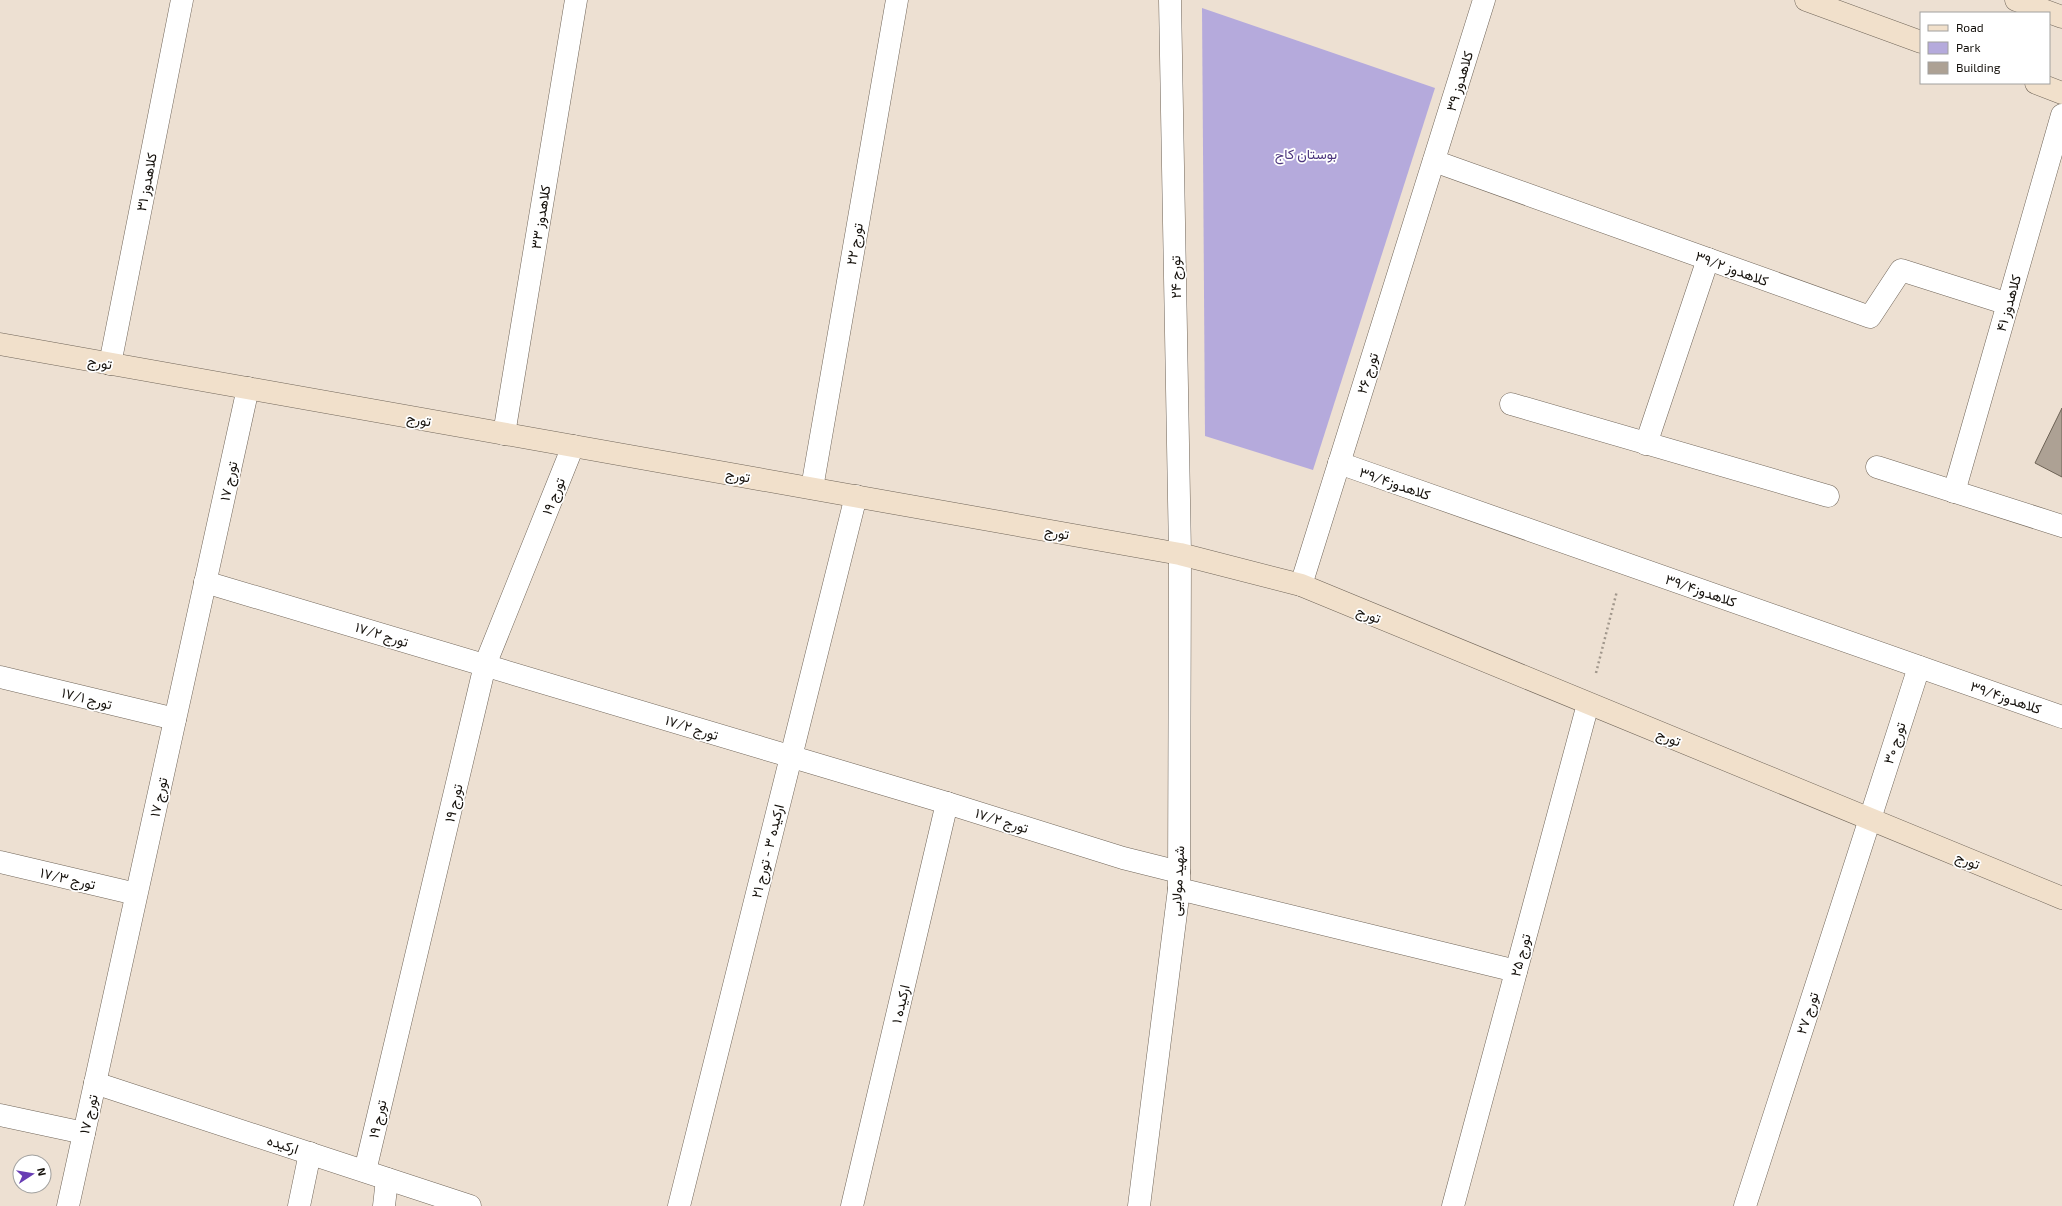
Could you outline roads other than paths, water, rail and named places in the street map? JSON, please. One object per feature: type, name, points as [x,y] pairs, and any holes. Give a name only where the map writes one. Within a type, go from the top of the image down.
[{"type":"street","name":"کلاهدوز ۳۱","points":[[110,364],[182,0]]},
{"type":"street","name":"کلاهدوز ۳۳","points":[[504,434],[576,0]]},
{"type":"street","name":"تورج ۲۲","points":[[812,488],[897,0]]},
{"type":"street","name":"تورج ۲۴","points":[[1170,0],[1180,554]]},
{"type":"street","name":"کلاهدوز ۳۹","points":[[1434,161],[1484,0]]},
{"type":"street","points":[[1806,0],[1920,42]]},
{"type":"street","points":[[2016,0],[2048,12]]},
{"type":"street","points":[[2050,13],[2062,17]]},
{"type":"street","points":[[2039,84],[2062,92]]},
{"type":"street","name":"کلاهدوز ۴۱","points":[[1954,492],[2062,115]]},
{"type":"street","name":"کلاهدوز ۳۹/۲","points":[[1434,161],[1870,317],[1900,270],[2008,304]]},
{"type":"street","name":"تورج ۲۶","points":[[1301,586],[1434,161]]},
{"type":"street","points":[[1646,444],[1708,259]]},
{"type":"street","name":"تورج","points":[[0,344],[1180,554],[1301,586],[2062,898]]},
{"type":"street","name":"تورج ۱۷","points":[[68,1206],[248,388]]},
{"type":"street","points":[[1511,404],[1828,496]]},
{"type":"street","name":"تورج ۱۹","points":[[365,1171],[486,665],[573,446]]},
{"type":"street","name":"کلاهدوز۳۹/۴","points":[[1339,463],[2062,717]]},
{"type":"street","points":[[1877,467],[2062,526]]},
{"type":"street","name":"ارکیده ۳ - تورج ۲۱","points":[[678,1206],[856,496]]},
{"type":"street","name":"شهید مولایی","points":[[1139,1206],[1179,881],[1180,554]]},
{"type":"street","name":"تورج ۱۷/۲","points":[[205,582],[947,803],[1123,858],[1179,881],[1516,971]]},
{"type":"street","name":"تورج ۳۰","points":[[1869,819],[1919,667]]},
{"type":"street","name":"تورج ۱۷/۱","points":[[0,677],[175,719]]},
{"type":"street","name":"تورج ۲۵","points":[[1453,1206],[1588,704]]},
{"type":"street","name":"ارکیده ۱","points":[[852,1206],[947,803]]},
{"type":"street","name":"تورج ۲۷","points":[[1745,1206],[1869,819]]},
{"type":"street","name":"تورج ۱۷/۳","points":[[0,862],[136,894]]},
{"type":"street","name":"ارکیده","points":[[95,1083],[470,1206]]},
{"type":"street","points":[[0,1115],[84,1133]]},
{"type":"street","points":[[299,1206],[310,1153]]},
{"type":"street","points":[[384,1206],[387,1179]]},
{"type":"park label","name":"بوستان کاج","points":[[1306,153]]}]
